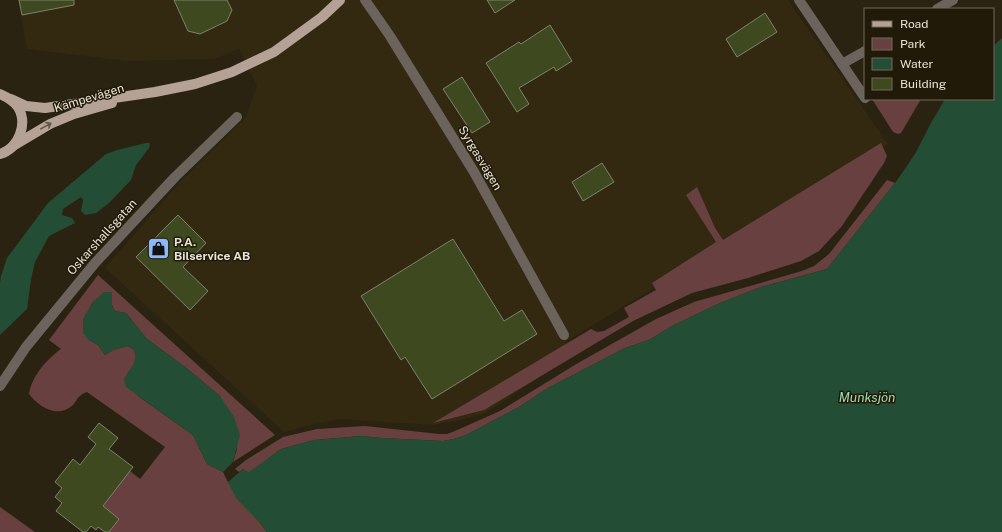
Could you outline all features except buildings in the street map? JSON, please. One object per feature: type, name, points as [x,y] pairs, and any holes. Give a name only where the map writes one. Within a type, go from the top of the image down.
[{"type":"main road","name":"Kämpevägen","points":[[0,93],[26,106],[45,108],[155,92],[195,84],[225,74],[274,52],[322,17],[340,0]]},
{"type":"main road","name":"Kämpevägen","points":[[0,154],[50,124],[74,114],[155,92]]},
{"type":"main road","points":[[11,99],[18,107],[22,117],[22,128],[19,138],[13,146]]},
{"type":"street","name":"Syrgasvägen","points":[[365,0],[390,36],[474,172],[564,335]]},
{"type":"street","points":[[799,0],[864,97]]},
{"type":"street","points":[[939,8],[953,0]]},
{"type":"street","points":[[842,64],[864,52]]},
{"type":"street","name":"Oskarshallsgatan","points":[[0,386],[26,347],[95,263],[175,177],[237,117]]},
{"type":"shaded area","points":[[18,0],[788,0],[888,144],[565,342],[573,355],[484,414],[433,425],[339,419],[284,432],[105,268],[179,183],[246,117],[257,86],[239,49],[214,59],[128,61],[27,49]]},
{"type":"green space","points":[[873,100],[920,100],[901,133],[898,134],[893,132]]},
{"type":"green space","points":[[881,143],[887,156],[884,163],[842,226],[819,251],[801,261],[748,278],[692,293],[633,321],[484,410],[433,423],[591,329],[597,332],[604,331],[629,317],[624,308],[656,290],[652,283],[716,242],[686,195],[697,187],[715,228],[723,240]]},
{"type":"green space","points":[[887,180],[895,183],[827,269],[761,287],[720,303],[672,326],[649,340],[625,348],[548,388],[519,407],[466,435],[443,441],[361,436],[314,440],[281,449],[249,473],[243,469],[239,472],[235,469],[246,460],[283,437],[317,429],[365,426],[439,434],[447,434],[455,431],[500,411],[578,363],[656,319],[694,302],[802,271],[814,266],[829,254]]},
{"type":"green space","points":[[98,275],[275,435],[233,462],[237,449],[220,396],[185,367],[147,339],[126,313],[115,311],[112,305],[111,292],[93,302],[83,320],[89,340],[98,345],[105,355],[113,350],[128,346],[134,350],[136,357],[135,363],[127,374],[138,396],[193,435],[207,464],[223,472],[228,482],[267,532],[109,532],[116,523],[100,510],[130,471],[140,479],[165,447],[87,392],[80,396],[73,405],[61,411],[49,410],[43,407],[29,394],[33,381],[40,369],[61,349],[49,340]]},
{"type":"green space","points":[[0,507],[35,532],[0,532]]},
{"type":"water","name":"Munksjön","points":[[1002,38],[1002,532],[267,532],[236,498],[228,482],[243,469],[249,472],[281,449],[314,440],[361,436],[443,441],[454,439],[466,435],[519,407],[548,388],[625,348],[649,340],[672,326],[720,303],[761,287],[827,269],[898,179],[915,154],[944,100],[994,100],[994,45]]},
{"type":"water","points":[[150,143],[149,148],[136,165],[131,180],[109,203],[96,213],[85,215],[81,211],[83,200],[81,197],[63,209],[62,215],[72,218],[75,223],[49,236],[35,262],[27,309],[0,335],[0,283],[7,258],[48,203],[106,154]]},
{"type":"water","points":[[104,292],[112,292],[112,305],[115,311],[126,313],[147,339],[185,367],[220,396],[234,417],[240,435],[233,462],[223,472],[207,464],[193,435],[126,387],[124,379],[133,366],[135,359],[134,350],[128,346],[113,350],[105,355],[98,345],[89,340],[83,333],[83,320],[93,302]]},
{"type":"place","name":"P.A. Bilservice AB","points":[[158,249]]}]
